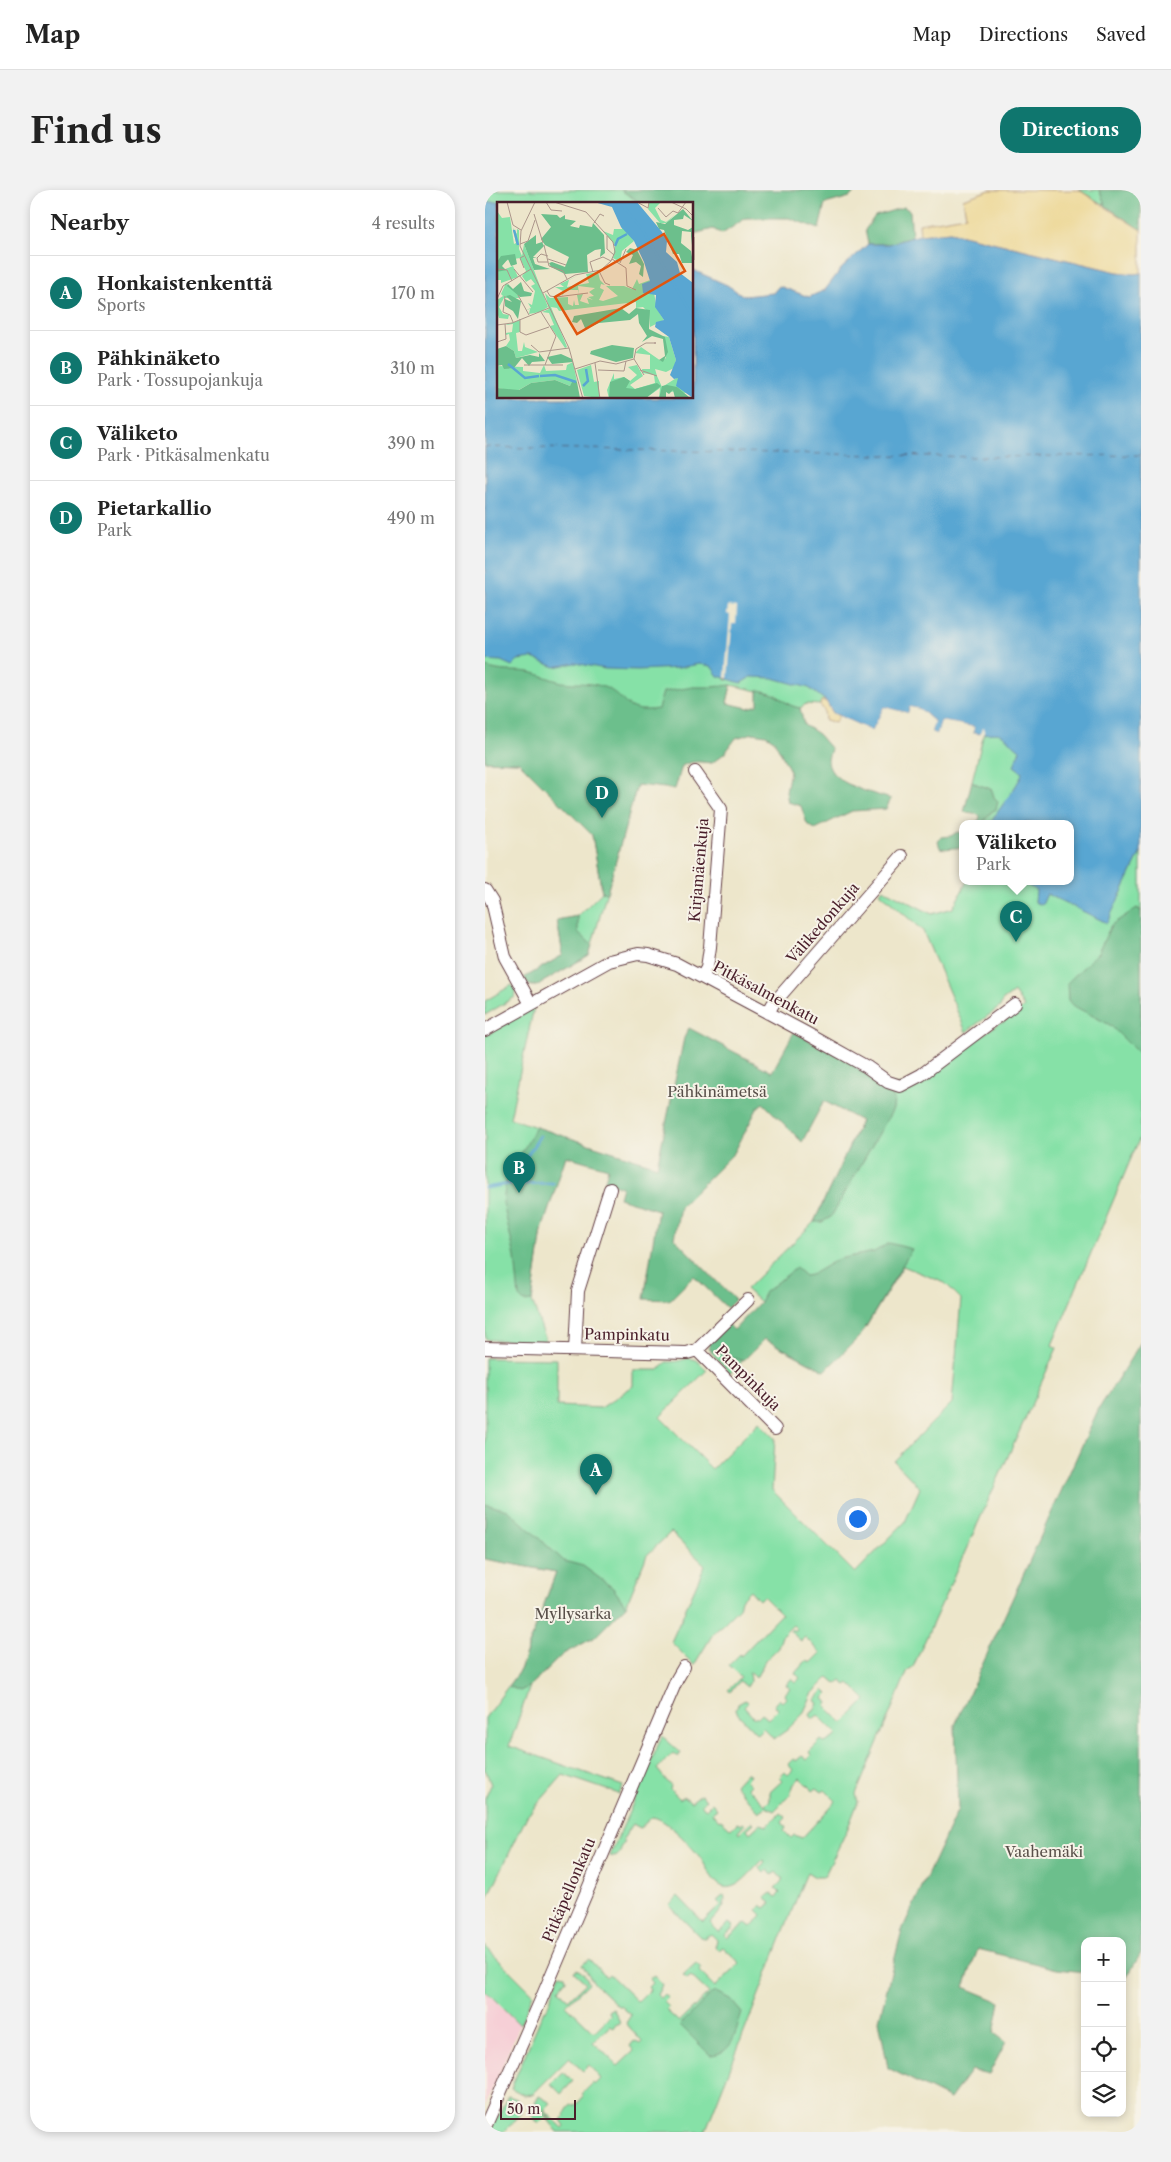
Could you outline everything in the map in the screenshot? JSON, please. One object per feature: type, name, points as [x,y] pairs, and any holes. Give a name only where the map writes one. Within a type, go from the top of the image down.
[{"type":"street","name":"Kirjamäenkuja","points":[[695,772],[721,809],[707,968],[702,978]]},
{"type":"street","name":"Välikedonkuja","points":[[768,1013],[773,1004],[902,856]]},
{"type":"street","points":[[485,890],[492,901],[505,957],[531,1004]]},
{"type":"street","name":"Pitkäsalmenkatu","points":[[485,1030],[609,961],[638,954],[668,960],[867,1067],[888,1082],[900,1086],[921,1075],[1015,1004]]},
{"type":"street","points":[[575,1350],[578,1291],[610,1190]]},
{"type":"street","points":[[697,1350],[748,1300]]},
{"type":"street","name":"Pampinkatu","points":[[485,1348],[687,1353],[697,1350]]},
{"type":"street","name":"Pampinkuja","points":[[697,1350],[775,1429]]},
{"type":"street","name":"Pitkäpellonkatu","points":[[485,2127],[537,2010],[677,1679],[684,1667]]},
{"type":"shaded area","points":[[485,1990],[520,2025],[485,2106]]},
{"type":"green space","points":[[485,190],[621,190],[639,202],[497,202],[497,208],[485,231]]},
{"type":"green space","points":[[621,190],[856,190],[850,197],[825,204],[819,229],[789,218],[746,218],[722,234],[713,229],[694,234],[694,202],[639,202]]},
{"type":"green space","points":[[1079,190],[1099,190],[1106,206]]},
{"type":"green space","points":[[1099,190],[1141,190],[1141,230],[1106,206]]},
{"type":"green space","points":[[904,207],[910,211],[912,237],[888,244],[868,244],[865,230],[875,216]]},
{"type":"green space","points":[[485,650],[727,659],[725,680],[728,680],[729,662],[740,656],[838,700],[821,701],[820,705],[806,704],[800,708],[792,707],[776,695],[731,685],[712,763],[678,759],[637,785],[589,955],[536,986],[531,986],[524,978],[563,955],[557,920],[578,916],[602,892],[592,835],[519,762],[485,761]]},
{"type":"green space","points":[[487,667],[502,671],[529,672],[562,682],[601,686],[616,694],[630,707],[646,710],[658,709],[663,692],[693,687],[731,685],[727,703],[748,708],[758,705],[758,690],[769,692],[800,708],[804,725],[818,734],[831,749],[828,761],[830,769],[836,776],[853,786],[891,799],[886,809],[852,811],[815,829],[807,824],[801,806],[788,802],[786,792],[790,771],[774,740],[766,735],[753,733],[736,738],[725,753],[712,763],[693,762],[682,766],[675,789],[637,785],[607,893],[602,892],[592,835],[519,762],[485,761],[485,669]]},
{"type":"green space","points":[[985,729],[1012,732],[1029,765],[1002,820],[985,820],[996,809],[994,797],[987,787],[980,787],[972,781]]},
{"type":"green space","points":[[972,781],[992,790],[998,802],[996,809],[985,820],[979,820],[980,816],[973,813],[964,812]]},
{"type":"green space","points":[[959,832],[959,848],[940,848],[938,842],[941,837],[951,836]]},
{"type":"green space","name":"Myllysarka","points":[[1141,852],[1141,911],[1137,908],[1141,964],[1141,1135],[1052,1345],[1057,1348],[913,1667],[908,1670],[856,1794],[858,1802],[847,1830],[824,1877],[815,1877],[807,1872],[705,2132],[558,2132],[546,2117],[539,2124],[529,2112],[534,2104],[551,2119],[535,2103],[539,2096],[551,2103],[544,2110],[563,2128],[565,2126],[561,2120],[569,2108],[572,2105],[576,2105],[584,2096],[582,2094],[593,2083],[595,2085],[601,2079],[589,2065],[583,2071],[569,2058],[533,2094],[524,2095],[511,2088],[544,2010],[546,2011],[560,1974],[565,1975],[566,1980],[559,1989],[568,2000],[586,1983],[574,1972],[576,1969],[587,1979],[589,1983],[566,2005],[594,2032],[611,2015],[608,2011],[613,2008],[620,2022],[612,2028],[610,2026],[593,2042],[618,2066],[634,2051],[630,2046],[634,2041],[640,2044],[642,2042],[626,2023],[631,2015],[621,2006],[618,2006],[595,1984],[582,1965],[589,1959],[606,1977],[609,1974],[638,2002],[650,1990],[648,1987],[652,1983],[649,1979],[654,1975],[662,1985],[657,1995],[660,1998],[664,1994],[668,1998],[664,2002],[669,2007],[666,2010],[679,2022],[709,1993],[691,1976],[687,1979],[683,1975],[696,1963],[701,1968],[699,1971],[715,1987],[740,1963],[723,1947],[719,1950],[715,1947],[717,1940],[711,1934],[704,1938],[700,1937],[669,1905],[678,1896],[703,1922],[721,1905],[717,1901],[724,1895],[723,1907],[710,1923],[719,1932],[729,1923],[734,1927],[725,1935],[727,1938],[746,1923],[751,1927],[762,1915],[757,1910],[761,1905],[765,1908],[771,1903],[765,1898],[771,1893],[776,1897],[780,1893],[775,1888],[783,1880],[776,1872],[772,1875],[768,1870],[764,1873],[759,1868],[765,1862],[763,1860],[738,1884],[727,1887],[722,1886],[717,1883],[699,1856],[684,1839],[664,1822],[652,1817],[640,1828],[633,1824],[623,1839],[625,1842],[619,1854],[615,1857],[610,1856],[662,1736],[681,1753],[678,1757],[673,1753],[657,1769],[671,1786],[670,1789],[680,1799],[684,1796],[691,1802],[701,1794],[706,1799],[701,1805],[706,1809],[712,1803],[717,1809],[712,1813],[719,1821],[721,1820],[731,1829],[737,1823],[745,1824],[738,1832],[739,1834],[751,1822],[754,1823],[747,1829],[750,1833],[760,1824],[767,1826],[780,1813],[786,1818],[782,1822],[786,1828],[784,1831],[791,1838],[794,1835],[802,1838],[836,1801],[825,1790],[822,1792],[817,1788],[813,1791],[800,1778],[794,1784],[790,1795],[774,1811],[766,1807],[759,1812],[735,1785],[747,1772],[750,1776],[746,1780],[751,1785],[748,1788],[765,1805],[770,1800],[770,1792],[782,1781],[779,1778],[785,1772],[788,1775],[793,1770],[788,1764],[793,1759],[796,1761],[802,1756],[807,1760],[811,1755],[809,1752],[821,1740],[825,1743],[838,1735],[818,1715],[813,1719],[810,1715],[818,1704],[815,1700],[824,1690],[828,1694],[824,1698],[828,1703],[826,1706],[843,1723],[866,1700],[849,1683],[846,1685],[841,1681],[837,1684],[829,1677],[812,1694],[803,1714],[787,1730],[774,1739],[763,1728],[757,1734],[738,1714],[736,1709],[738,1704],[745,1700],[748,1703],[744,1707],[754,1718],[756,1716],[758,1718],[762,1714],[768,1719],[778,1709],[774,1705],[779,1699],[782,1702],[786,1698],[784,1695],[790,1688],[786,1685],[792,1678],[796,1682],[800,1678],[795,1673],[807,1660],[811,1663],[821,1653],[805,1637],[801,1641],[790,1631],[797,1629],[793,1625],[782,1636],[778,1648],[765,1661],[756,1678],[749,1673],[750,1681],[747,1687],[740,1681],[730,1692],[728,1690],[741,1677],[729,1665],[740,1654],[741,1656],[781,1614],[763,1596],[759,1600],[750,1590],[741,1599],[739,1608],[713,1634],[694,1665],[671,1642],[705,1565],[671,1532],[647,1555],[626,1606],[595,1637],[563,1654],[530,1686],[509,1746],[623,1786],[619,1794],[563,1775],[527,1816],[485,1904],[485,1799],[491,1785],[485,1768],[485,1718],[520,1670],[556,1572],[485,1559],[485,1358],[557,1359],[557,1406],[601,1408],[633,1386],[633,1370],[659,1370],[666,1362],[688,1358],[696,1360],[707,1370],[660,1417],[712,1469],[759,1422],[775,1438],[772,1490],[855,1573],[905,1522],[920,1488],[894,1461],[952,1403],[961,1299],[945,1283],[903,1266],[861,1335],[825,1371],[765,1339],[730,1373],[711,1350],[739,1328],[762,1304],[746,1289],[814,1222],[861,1121],[887,1090],[880,1084],[912,1085],[914,1087],[919,1084],[918,1082],[999,1023],[1002,1023],[1024,1007],[1014,992],[1002,1001],[1000,1007],[966,1032],[923,931],[880,893],[883,889],[932,914],[953,908],[965,885],[1026,885],[1037,890],[1035,902],[1047,894],[1107,922]]},
{"type":"green space","points":[[1137,908],[1141,911],[1141,1056],[1110,1025],[1072,1005],[1068,1000],[1067,983],[1098,953],[1111,925]]},
{"type":"green space","points":[[578,916],[578,932],[592,945],[589,955],[536,986],[529,985],[524,978],[563,955],[557,920]]},
{"type":"green space","points":[[512,985],[516,992],[515,997],[485,1015],[485,1001]]},
{"type":"green space","points":[[534,1007],[510,1118],[571,1139],[542,1230],[532,1301],[546,1341],[489,1340],[485,1338],[485,1036]]},
{"type":"green space","name":"Pähkinämetsä","points":[[689,1028],[772,1072],[794,1032],[850,1062],[892,1093],[894,1099],[893,1109],[831,1217],[822,1222],[814,1222],[861,1121],[824,1101],[802,1142],[763,1103],[758,1107],[734,1153],[680,1207],[674,1238],[735,1300],[727,1308],[694,1276],[670,1300],[644,1299],[658,1210],[619,1198],[622,1187],[605,1181],[608,1168],[566,1156],[542,1230],[532,1301],[524,1302],[519,1297],[515,1257],[503,1203],[506,1181],[536,1127],[657,1166],[684,1038]]},
{"type":"green space","points":[[889,1243],[912,1249],[861,1335],[825,1371],[765,1339],[743,1361],[721,1355],[709,1348],[709,1343],[728,1324],[734,1330],[760,1302],[765,1292],[796,1268],[805,1276],[811,1275],[838,1259],[874,1252]]},
{"type":"green space","name":"Vaahemäki","points":[[1141,1342],[1141,1953],[1127,1977],[1126,1937],[1081,1937],[1081,1972],[1057,1969],[978,1949],[964,1987],[1000,2002],[994,2033],[1006,2042],[989,2074],[971,2070],[950,2099],[888,2068],[879,2020],[902,1930],[958,1809],[955,1725],[1098,1410]]},
{"type":"green space","name":"Myllysarka","points":[[485,1504],[508,1510],[564,1561],[583,1566],[613,1588],[626,1606],[595,1637],[563,1654],[530,1686],[520,1691],[508,1686],[520,1670],[556,1572],[485,1559]]},
{"type":"green space","points":[[485,1946],[533,1994],[520,2025],[485,1990]]},
{"type":"green space","points":[[714,1991],[730,1999],[742,2013],[729,2046],[718,2054],[710,2055],[680,2025]]},
{"type":"green space","points":[[563,2072],[573,2081],[561,2094],[551,2084]]},
{"type":"green space","points":[[508,2096],[517,2099],[515,2104],[519,2105],[521,2114],[504,2132],[490,2132]]},
{"type":"sand","points":[[990,190],[1079,190],[1141,230],[1141,273],[1117,272],[950,232],[920,235],[919,224],[966,216],[963,199]]},
{"type":"sand","points":[[821,701],[826,701],[832,711],[839,716],[835,723],[825,720],[824,710],[820,705]]},
{"type":"water","points":[[549,201],[556,202],[497,202],[497,399],[694,399],[694,270],[727,285],[744,296],[773,293],[779,286],[809,297],[825,290],[841,269],[868,244],[888,244],[920,235],[950,232],[1117,272],[1141,273],[1141,852],[1107,923],[1047,894],[1042,905],[1035,902],[1036,890],[1026,885],[1074,885],[1074,820],[993,820],[1018,783],[1022,772],[1014,766],[1020,750],[1001,734],[973,733],[974,727],[941,721],[937,734],[931,732],[934,721],[920,709],[910,707],[908,713],[884,707],[872,731],[833,713],[826,701],[809,688],[773,678],[751,677],[741,683],[718,676],[711,666],[699,664],[679,668],[638,670],[605,669],[575,663],[555,667],[532,658],[518,660],[512,666],[501,661],[485,660],[485,202]]},
{"type":"pier","points":[[728,606],[737,607],[736,624],[732,624],[728,678],[725,678],[730,615],[727,614]]},
{"type":"pier","points":[[884,707],[908,713],[910,707],[920,709],[934,722],[931,732],[937,734],[941,721],[974,727],[973,733],[980,735],[982,728],[985,729],[983,737],[972,735],[971,729],[943,724],[939,736],[930,734],[931,722],[918,712],[912,710],[908,716],[885,710],[873,734],[838,718],[839,716],[872,731]]},
{"type":"waterway","points":[[509,1184],[540,1136]]},
{"type":"waterway","points":[[485,1188],[509,1184],[553,1183]]},
{"type":"ferry route","points":[[485,447],[978,457],[1141,455]]},
{"type":"place","name":"Pietarkallio","points":[[602,818]]},
{"type":"place","name":"Väliketo","points":[[1016,942]]},
{"type":"place","name":"Pähkinäketo","points":[[519,1193]]},
{"type":"place","name":"Honkaistenkenttä","points":[[596,1495]]}]
